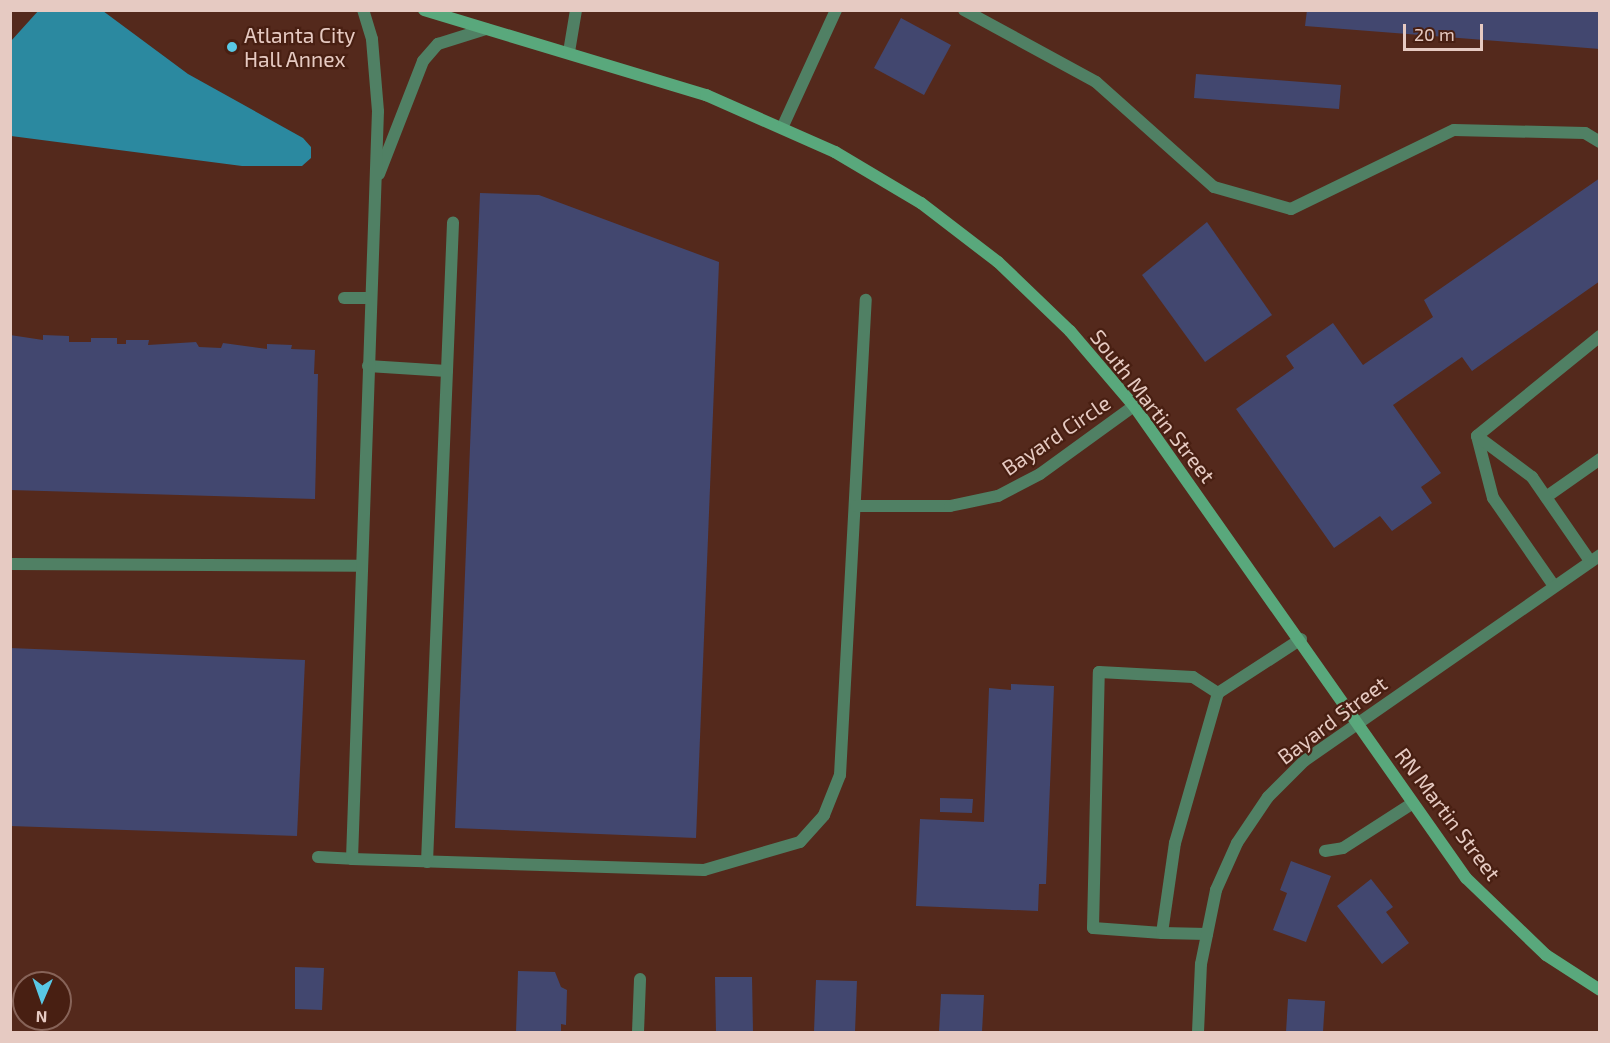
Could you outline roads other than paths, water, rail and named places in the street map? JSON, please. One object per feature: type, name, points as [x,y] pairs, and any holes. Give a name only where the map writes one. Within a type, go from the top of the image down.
[{"type":"street","points":[[352,859],[375,187],[376,74],[372,39],[363,10]]},
{"type":"street","name":"South Martin Street","points":[[424,10],[706,95],[835,152],[921,203],[998,262],[1070,331],[1134,406],[1301,639],[1356,723]]},
{"type":"street","points":[[569,52],[576,10]]},
{"type":"street","points":[[782,128],[836,10]]},
{"type":"street","points":[[964,10],[1096,82],[1214,187],[1291,209],[1454,130],[1585,133],[1599,142]]},
{"type":"street","points":[[375,187],[423,61],[438,44],[486,29]]},
{"type":"street","points":[[427,861],[453,224]]},
{"type":"street","points":[[344,298],[370,298]]},
{"type":"street","points":[[318,857],[704,870],[800,842],[824,815],[840,775],[866,300]]},
{"type":"street","points":[[1477,436],[1599,336]]},
{"type":"street","points":[[368,366],[447,370]]},
{"type":"street","name":"Bayard Circle","points":[[856,506],[950,506],[998,496],[1040,474],[1134,406]]},
{"type":"street","points":[[1477,436],[1532,477],[1595,558]]},
{"type":"street","points":[[1477,436],[1492,498],[1554,586]]},
{"type":"street","points":[[1546,497],[1599,459]]},
{"type":"street","name":"Bayard Street","points":[[1198,1032],[1201,964],[1216,890],[1237,843],[1268,797],[1304,761],[1595,558]]},
{"type":"street","points":[[10,564],[361,566]]},
{"type":"street","points":[[1162,933],[1175,843],[1218,693],[1301,639]]},
{"type":"street","points":[[1207,934],[1093,928],[1100,672],[1193,677],[1218,693]]},
{"type":"street","name":"RN Martin Street","points":[[1356,723],[1466,878],[1546,955],[1599,990]]},
{"type":"street","points":[[1325,851],[1342,848],[1413,803]]},
{"type":"street","points":[[638,1032],[640,979]]},
{"type":"water","points":[[39,10],[103,11],[188,74],[303,138],[311,147],[311,158],[302,166],[242,166],[11,136],[11,41]]},
{"type":"place","name":"Atlanta City Hall Annex","points":[[232,47]]}]
